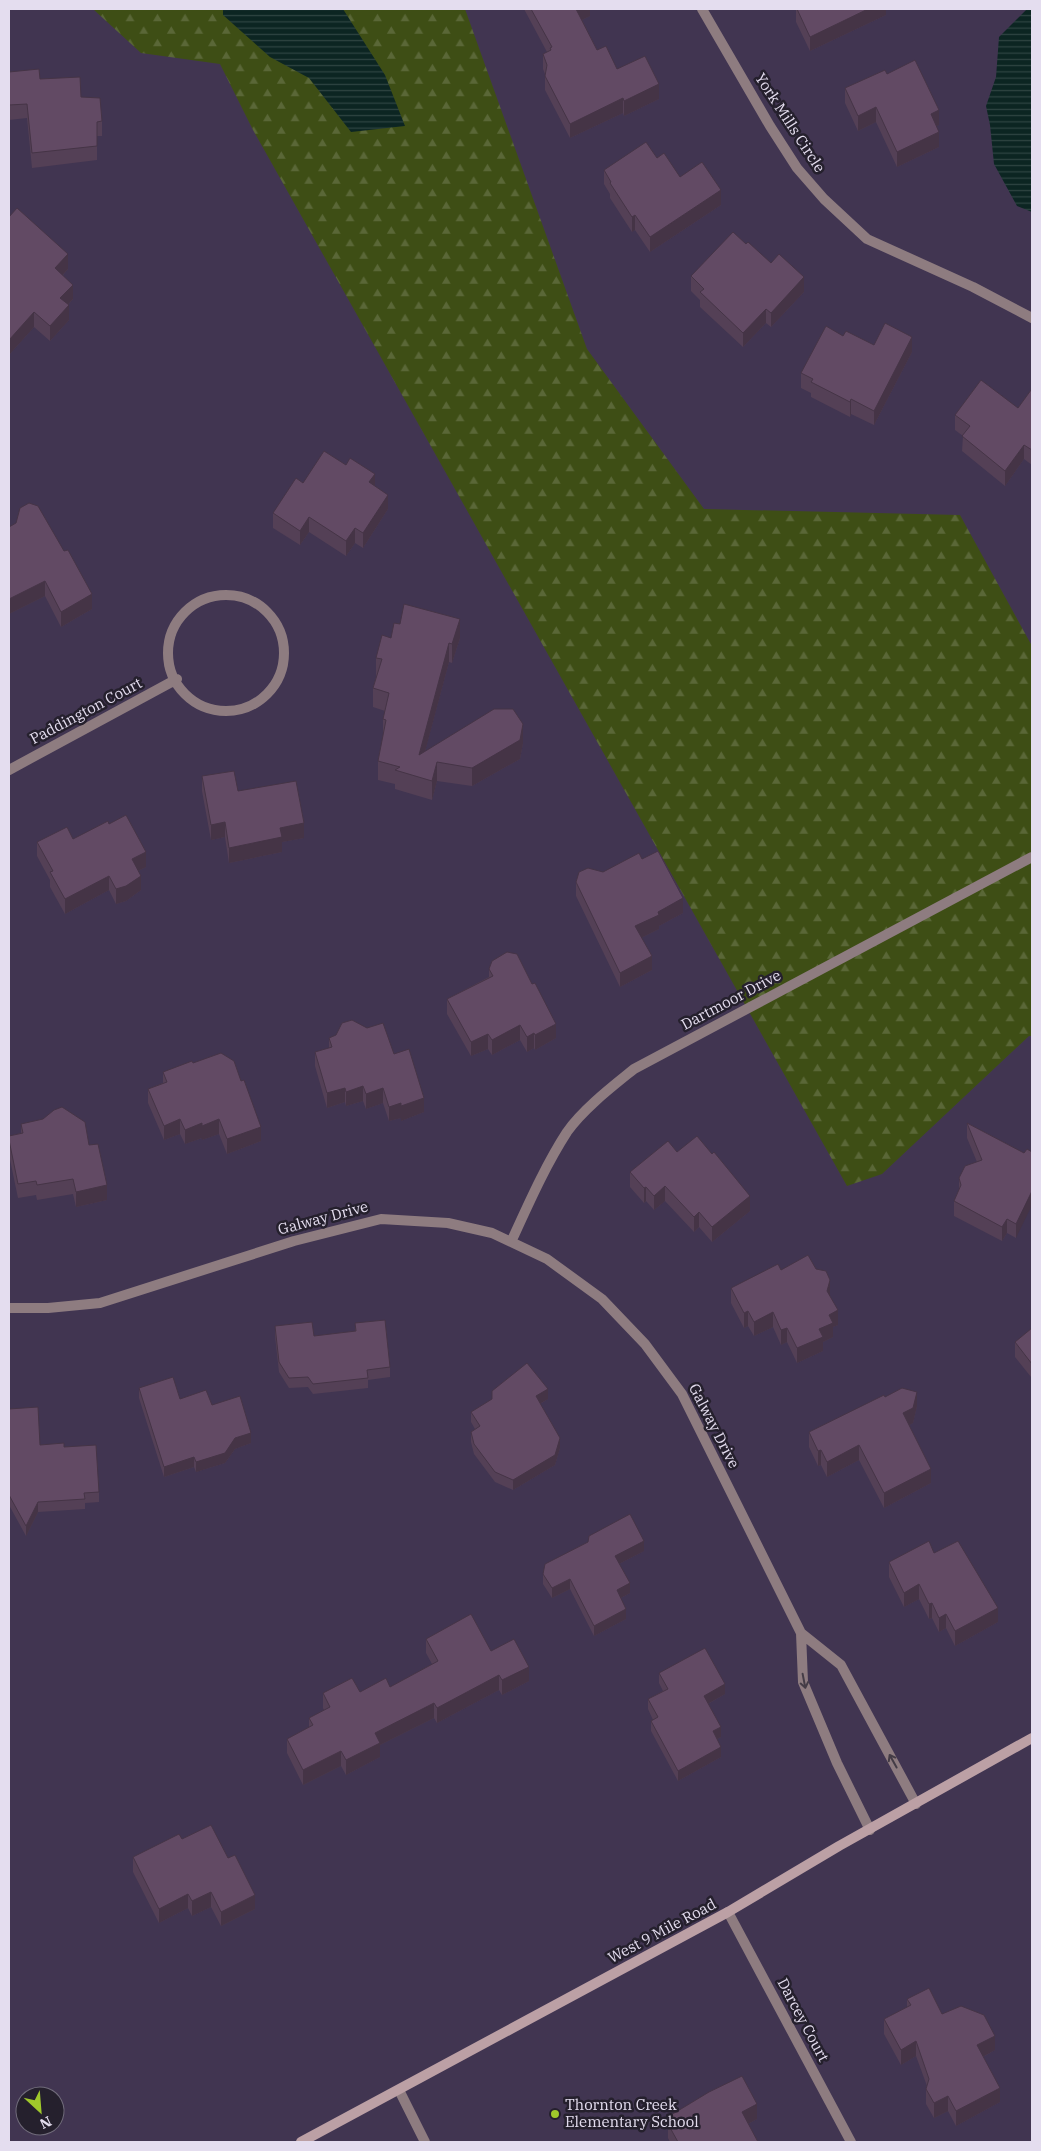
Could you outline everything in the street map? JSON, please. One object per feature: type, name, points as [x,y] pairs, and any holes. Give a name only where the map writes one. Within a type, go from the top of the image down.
[{"type":"street","name":"York Mills Circle","points":[[702,9],[770,126],[797,168],[824,199],[867,238],[973,287],[1032,318]]},
{"type":"street","points":[[229,595],[248,599],[266,610],[278,626],[284,645],[284,663],[278,681],[266,695],[252,705],[235,711],[216,711],[200,705],[185,695],[177,679],[168,661],[169,641],[177,622],[191,607],[209,598],[229,595]]},
{"type":"street","name":"Paddington Court","points":[[9,770],[177,679]]},
{"type":"street","name":"Dartmoor Drive","points":[[511,1242],[534,1192],[568,1131],[603,1095],[634,1069],[1032,857]]},
{"type":"street","name":"Galway Drive","points":[[9,1308],[48,1308],[100,1303],[294,1241],[381,1218],[448,1223],[492,1233],[547,1259],[602,1299],[645,1344],[682,1394],[801,1633],[803,1682],[837,1763],[870,1830]]},
{"type":"street","name":"Galway Drive","points":[[801,1633],[841,1665],[916,1804]]},
{"type":"street","name":"West 9 Mile Road","points":[[301,2142],[728,1912],[1032,1738]]},
{"type":"street","name":"Darcey Court","points":[[728,1912],[851,2142]]},
{"type":"street","points":[[399,2090],[425,2142]]},
{"type":"green space","points":[[93,9],[465,9],[587,349],[704,509],[960,515],[1032,646],[1032,1036],[1029,1036],[882,1174],[847,1186],[253,130],[220,64],[141,53]]},
{"type":"shaded area","points":[[223,9],[343,9],[385,75],[405,126],[351,132],[309,78],[270,57],[223,15]]},
{"type":"shaded area","points":[[1027,9],[1032,9],[1032,212],[1017,206],[994,164],[986,106],[996,77],[999,37]]},
{"type":"building","points":[[531,9],[576,9],[597,50],[606,46],[617,69],[645,56],[659,84],[624,101],[623,98],[570,124],[545,76],[547,65],[543,54],[551,50],[550,48],[552,47]]},
{"type":"building","points":[[797,9],[868,9],[810,37]]},
{"type":"building","points":[[915,60],[939,110],[931,114],[939,132],[897,152],[876,107],[858,116],[845,88],[885,70],[887,74]]},
{"type":"building","points":[[39,69],[40,79],[80,77],[81,97],[100,98],[102,121],[97,122],[97,146],[32,153],[27,104],[9,105],[9,72]]},
{"type":"building","points":[[646,142],[657,158],[664,153],[680,177],[702,162],[721,190],[650,237],[635,215],[632,217],[604,170]]},
{"type":"building","points":[[17,208],[68,254],[55,268],[73,285],[60,298],[69,305],[50,326],[34,312],[9,340],[9,217]]},
{"type":"building","points":[[733,232],[746,244],[748,242],[771,263],[779,254],[804,277],[771,313],[766,309],[743,333],[700,292],[704,289],[691,276]]},
{"type":"building","points":[[885,323],[912,337],[874,411],[851,399],[850,402],[811,382],[813,379],[801,373],[826,326],[843,336],[846,331],[874,345]]},
{"type":"building","points":[[981,380],[1018,408],[1032,391],[1032,450],[1024,445],[1005,471],[962,436],[970,426],[955,415]]},
{"type":"building","points":[[324,451],[346,465],[350,458],[375,474],[369,482],[388,495],[363,533],[355,528],[346,541],[309,517],[300,531],[273,513],[296,478],[303,483]]},
{"type":"building","points":[[29,503],[38,506],[64,551],[68,550],[92,594],[61,612],[45,581],[9,599],[9,527],[16,523],[20,508]]},
{"type":"building","points":[[404,604],[460,619],[452,644],[449,643],[419,755],[494,709],[513,709],[523,724],[520,740],[472,768],[437,762],[432,781],[395,770],[400,767],[378,761],[386,720],[383,719],[389,693],[373,688],[382,659],[376,658],[382,635],[391,638],[394,623],[400,624]]},
{"type":"building","points":[[234,771],[238,791],[296,781],[304,823],[280,828],[282,837],[229,848],[225,822],[211,825],[202,776]]},
{"type":"building","points":[[126,815],[146,852],[132,859],[141,876],[126,886],[116,889],[109,876],[65,899],[50,872],[53,871],[37,842],[67,827],[73,839],[108,821],[109,824]]},
{"type":"building","points":[[658,851],[683,898],[658,912],[659,915],[635,926],[652,956],[620,973],[576,882],[579,872],[588,868],[603,872],[639,853],[642,859]]},
{"type":"building","points":[[507,952],[517,954],[532,984],[535,983],[556,1024],[527,1037],[520,1025],[492,1040],[488,1034],[471,1042],[447,999],[493,976],[489,969],[492,961]]},
{"type":"building","points":[[352,1020],[367,1028],[383,1023],[394,1054],[409,1049],[424,1098],[401,1106],[401,1103],[389,1107],[383,1088],[366,1094],[363,1086],[346,1092],[345,1088],[327,1093],[315,1052],[332,1047],[329,1038],[336,1035],[342,1023]]},
{"type":"building","points":[[221,1053],[234,1061],[241,1081],[244,1080],[261,1127],[227,1139],[219,1119],[185,1130],[180,1119],[164,1126],[148,1089],[167,1082],[163,1072]]},
{"type":"building","points":[[62,1107],[85,1122],[89,1145],[98,1144],[107,1185],[76,1192],[73,1179],[37,1185],[36,1181],[18,1184],[9,1136],[23,1133],[21,1124],[43,1119],[54,1110]]},
{"type":"building","points":[[967,1123],[1024,1153],[1027,1149],[1032,1152],[1032,1191],[1016,1224],[1007,1219],[1002,1227],[954,1201],[961,1185],[959,1178],[965,1166],[982,1160]]},
{"type":"building","points":[[697,1136],[712,1154],[714,1152],[750,1196],[712,1227],[699,1212],[694,1217],[665,1186],[654,1196],[630,1172],[668,1141],[677,1152]]},
{"type":"building","points":[[808,1255],[816,1269],[826,1271],[830,1280],[827,1291],[838,1310],[829,1315],[833,1323],[819,1329],[823,1337],[797,1348],[787,1328],[781,1330],[773,1312],[754,1322],[748,1311],[744,1313],[731,1288],[778,1264],[781,1270]]},
{"type":"building","points":[[385,1320],[390,1367],[367,1370],[368,1378],[313,1384],[308,1377],[289,1378],[279,1362],[275,1326],[312,1322],[314,1336],[356,1331],[355,1323]]},
{"type":"building","points":[[1032,1328],[1032,1364],[1015,1342]]},
{"type":"building","points":[[527,1363],[548,1389],[536,1396],[560,1438],[555,1455],[513,1480],[495,1472],[474,1444],[471,1432],[480,1426],[471,1412],[492,1399],[492,1391]]},
{"type":"building","points":[[173,1377],[180,1399],[206,1390],[212,1405],[240,1396],[251,1433],[235,1438],[225,1453],[196,1462],[194,1457],[164,1467],[139,1388]]},
{"type":"building","points":[[902,1388],[917,1392],[913,1408],[903,1413],[931,1469],[884,1493],[859,1445],[827,1462],[821,1450],[818,1451],[809,1432]]},
{"type":"building","points":[[38,1407],[40,1445],[64,1443],[64,1447],[96,1445],[99,1492],[84,1493],[85,1499],[38,1502],[26,1526],[9,1495],[9,1409]]},
{"type":"building","points":[[630,1514],[644,1541],[615,1556],[630,1583],[617,1590],[626,1609],[594,1626],[570,1579],[552,1588],[543,1574],[545,1564],[588,1542],[589,1536]]},
{"type":"building","points":[[929,1541],[934,1553],[958,1541],[998,1608],[955,1631],[946,1614],[939,1618],[932,1603],[929,1604],[919,1584],[904,1593],[889,1562]]},
{"type":"building","points":[[471,1614],[491,1651],[514,1639],[529,1667],[502,1680],[499,1675],[437,1708],[434,1703],[375,1733],[380,1743],[346,1760],[341,1751],[303,1770],[287,1739],[313,1725],[309,1718],[330,1707],[323,1693],[352,1678],[360,1692],[386,1678],[390,1687],[438,1661],[426,1639]]},
{"type":"building","points":[[705,1648],[725,1684],[704,1696],[721,1727],[713,1731],[721,1747],[678,1771],[651,1721],[658,1717],[648,1699],[668,1689],[659,1673]]},
{"type":"building","points":[[211,1825],[228,1858],[235,1855],[255,1895],[221,1912],[211,1892],[192,1901],[188,1894],[159,1909],[133,1857],[179,1834],[182,1839]]},
{"type":"building","points":[[929,1988],[942,2014],[961,2006],[984,2015],[995,2036],[977,2045],[1000,2088],[956,2111],[948,2096],[934,2103],[926,2089],[929,2079],[916,2041],[901,2050],[884,2019],[911,2005],[907,1999]]},
{"type":"building","points":[[742,2076],[757,2104],[742,2112],[758,2142],[678,2142],[668,2124],[671,2115],[709,2092]]},
{"type":"place","name":"Thornton Creek Elementary School","points":[[555,2114]]}]
